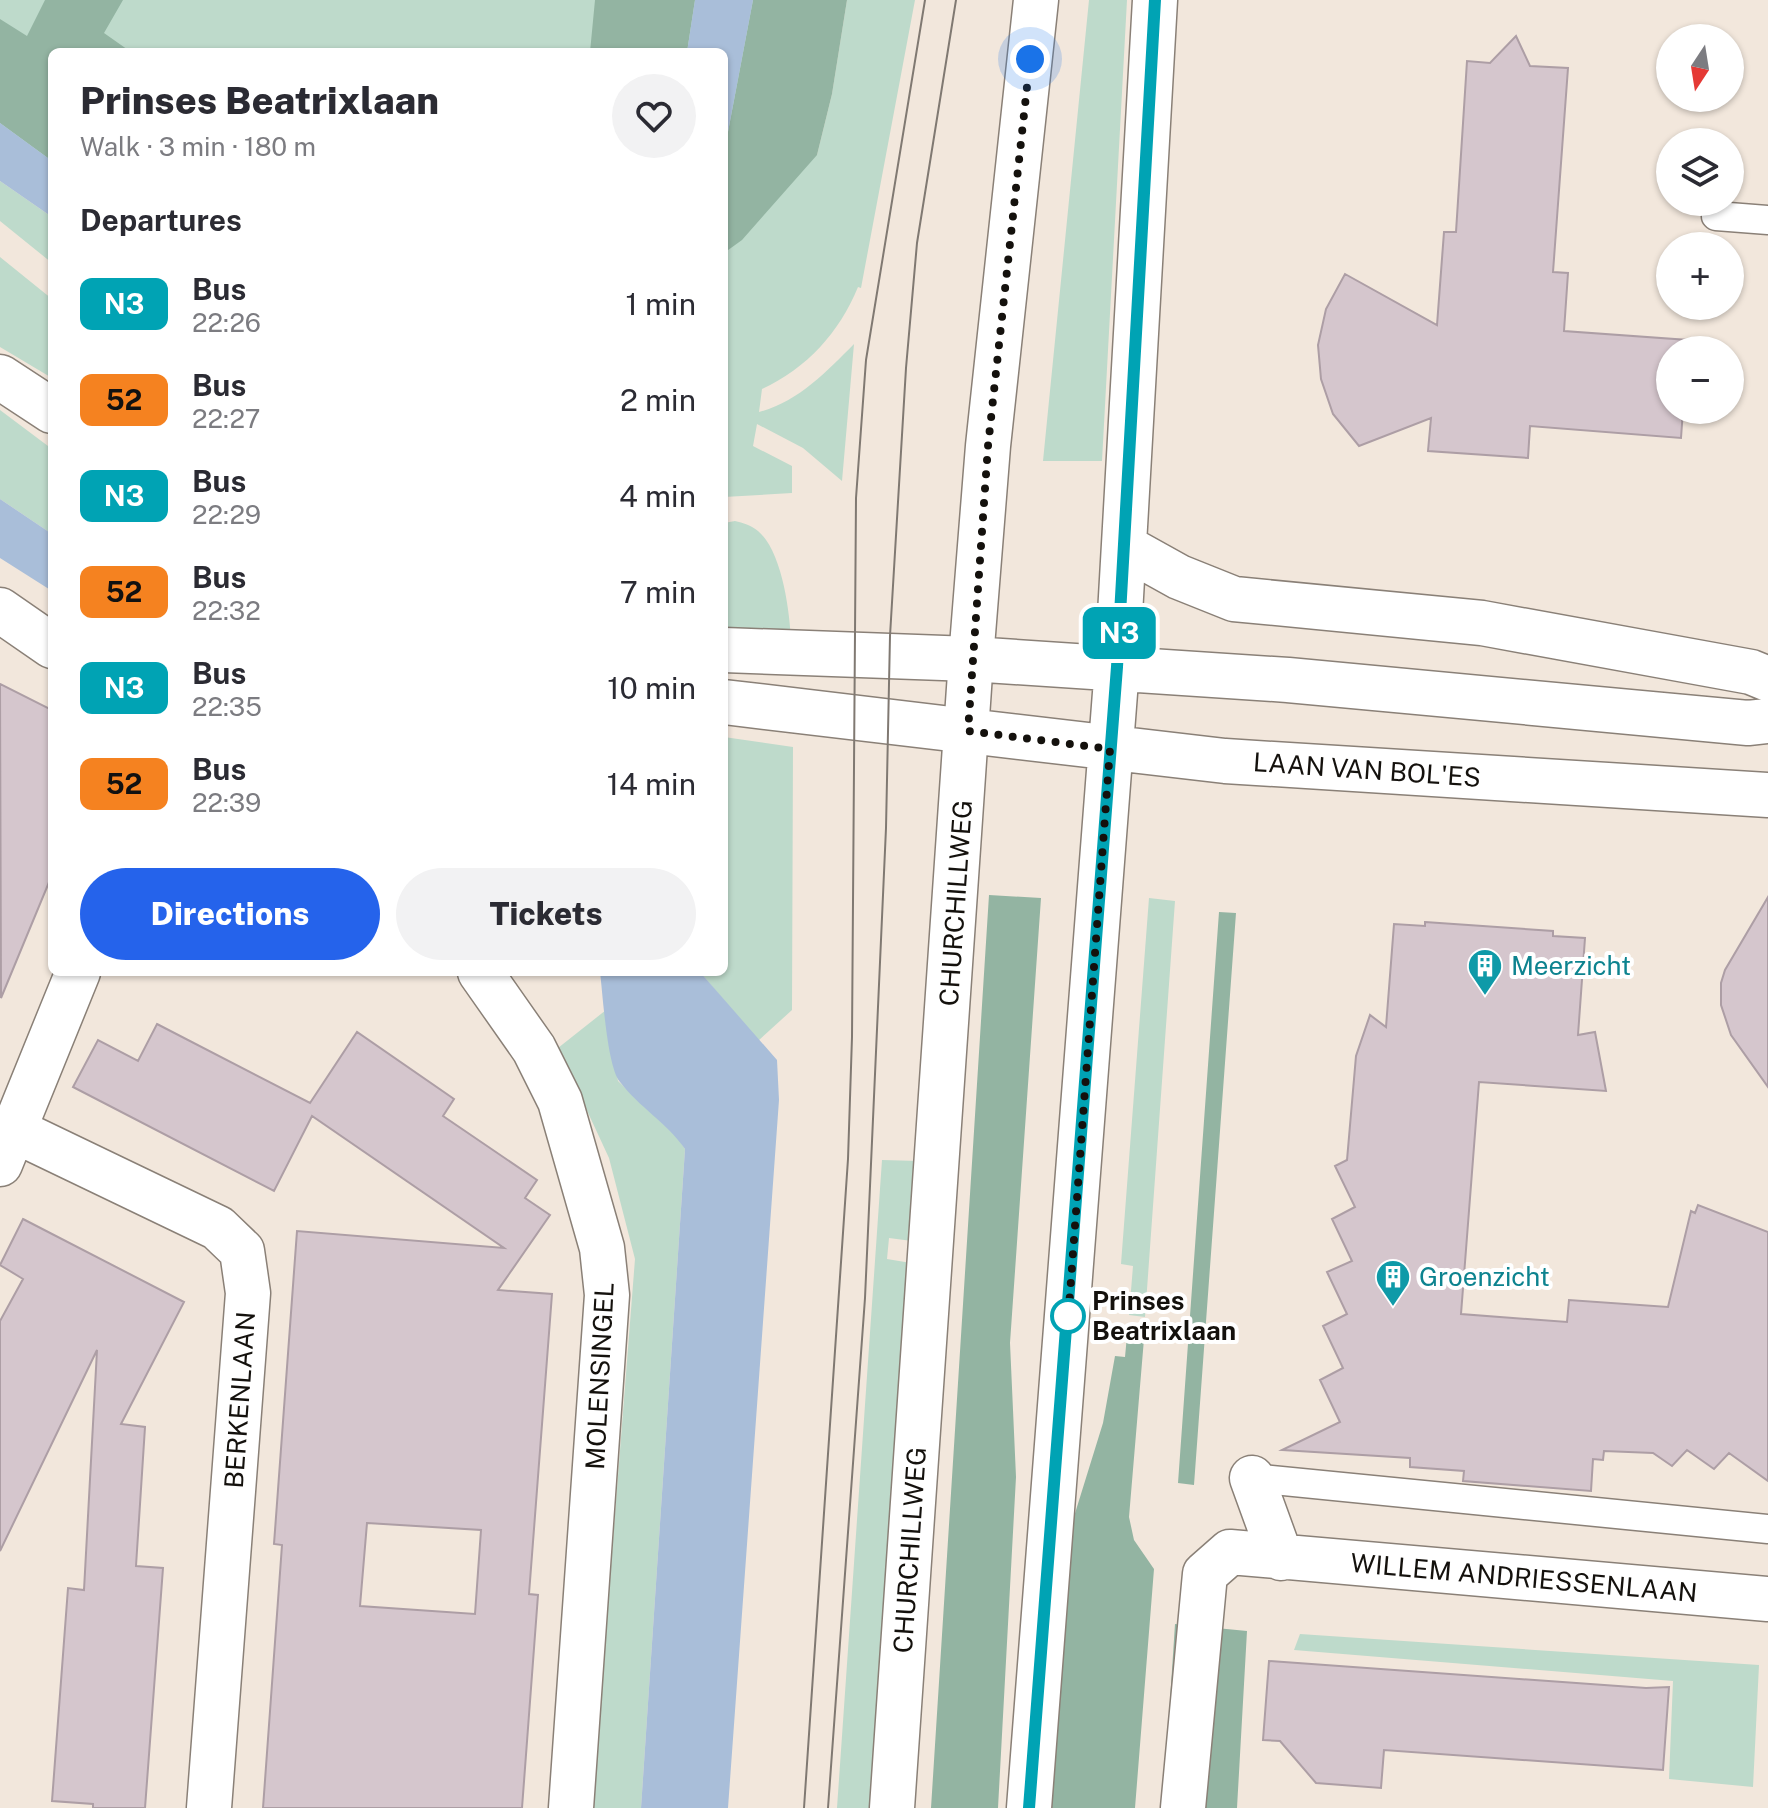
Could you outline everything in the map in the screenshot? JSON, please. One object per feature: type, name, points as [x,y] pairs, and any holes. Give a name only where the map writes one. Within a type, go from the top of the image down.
[{"type":"street","name":"CHURCHILLWEG","points":[[892,1808],[971,659],[988,446],[1036,0]]},
{"type":"street","points":[[1029,1808],[1117,667],[1155,0]]},
{"type":"street","points":[[0,377],[48,408]]},
{"type":"street","points":[[1125,547],[1179,577],[1234,599],[1482,623],[1751,672],[1768,679]]},
{"type":"street","points":[[0,610],[48,643]]},
{"type":"street","points":[[728,650],[1117,667],[1748,723],[1768,721]]},
{"type":"street","points":[[728,702],[968,731]]},
{"type":"street","name":"LAAN VAN BOL'ES","points":[[968,731],[1225,761],[1768,795]]},
{"type":"street","points":[[7,1147],[76,976]]},
{"type":"street","name":"MOLENSINGEL","points":[[483,976],[534,1049],[560,1101],[602,1248],[607,1295],[571,1808]]},
{"type":"street","name":"BERKENLAAN","points":[[7,1147],[218,1228],[242,1251],[248,1293],[209,1808]]},
{"type":"street","points":[[1252,1478],[1281,1558]]},
{"type":"street","name":"WILLEM ANDRIESSENLAAN","points":[[1183,1808],[1205,1574],[1230,1552],[1768,1599]]},
{"type":"lane","points":[[1716,216],[1768,220]]},
{"type":"lane","points":[[1252,1478],[1768,1529]]},
{"type":"green space","points":[[0,0],[821,0],[817,155],[832,94],[847,0],[915,0],[861,288],[858,287],[841,319],[820,347],[793,371],[762,389],[759,412],[799,393],[854,344],[842,481],[803,448],[757,424],[753,446],[792,466],[792,493],[728,497],[728,48],[48,48],[48,191],[0,173]]},
{"type":"green space","points":[[45,0],[123,0],[104,33],[125,48],[48,48],[48,158],[0,123],[0,19],[27,36]]},
{"type":"green space","points":[[595,0],[695,0],[688,48],[590,48]]},
{"type":"green space","points":[[753,0],[847,0],[832,94],[817,155],[742,240],[728,250],[728,132]]},
{"type":"green space","points":[[1089,0],[1127,0],[1102,461],[1043,461]]},
{"type":"green space","points":[[0,181],[48,214],[48,260],[0,221]]},
{"type":"green space","points":[[0,257],[48,296],[48,376],[0,347]]},
{"type":"green space","points":[[0,410],[48,446],[48,531],[0,499]]},
{"type":"green space","points":[[735,521],[758,531],[773,553],[786,599],[791,642],[728,639],[728,522]]},
{"type":"green space","points":[[728,738],[793,747],[792,1010],[758,1041],[703,976],[728,976]]},
{"type":"green space","points":[[989,895],[1041,898],[1010,1343],[1016,1477],[998,1808],[931,1808]]},
{"type":"green space","points":[[1149,898],[1175,901],[1145,1317],[1129,1315],[1133,1266],[1121,1264]]},
{"type":"green space","points":[[1219,912],[1236,913],[1194,1485],[1178,1483]]},
{"type":"green space","points":[[606,1010],[618,1081],[677,1137],[685,1149],[641,1808],[592,1808],[635,1259],[609,1158],[558,1048]]},
{"type":"green space","points":[[882,1160],[919,1161],[912,1241],[889,1238],[887,1259],[911,1263],[871,1808],[837,1808]]},
{"type":"green space","points":[[1128,1325],[1145,1327],[1129,1517],[1134,1540],[1154,1569],[1135,1808],[1050,1808],[1072,1523],[1103,1423],[1115,1356],[1125,1357]]},
{"type":"green space","points":[[1175,1624],[1247,1631],[1237,1808],[1163,1808]]},
{"type":"green space","points":[[1300,1634],[1759,1665],[1753,1787],[1669,1779],[1673,1681],[1294,1650]]},
{"type":"water","points":[[695,0],[753,0],[728,132],[728,48],[688,48]]},
{"type":"water","points":[[0,123],[48,158],[48,214],[0,181]]},
{"type":"water","points":[[0,499],[48,531],[48,588],[0,558]]},
{"type":"water","points":[[600,976],[704,976],[777,1060],[779,1100],[728,1808],[641,1808],[685,1149],[620,1082],[612,1061]]},
{"type":"building","points":[[1516,36],[1530,66],[1568,68],[1553,272],[1568,273],[1564,331],[1656,338],[1656,424],[1682,424],[1681,438],[1530,426],[1528,458],[1428,451],[1431,418],[1359,446],[1333,414],[1321,379],[1318,345],[1326,309],[1345,274],[1437,325],[1444,232],[1456,232],[1467,61],[1490,63]]},
{"type":"building","points":[[0,684],[48,708],[48,885],[1,998]]},
{"type":"building","points":[[1768,897],[1768,1087],[1731,1035],[1721,1005],[1721,983],[1725,970]]},
{"type":"building","name":"Groenzicht","points":[[1425,922],[1553,931],[1553,936],[1585,938],[1578,1035],[1595,1032],[1606,1091],[1479,1082],[1461,1314],[1567,1322],[1569,1300],[1668,1307],[1691,1211],[1695,1213],[1698,1205],[1768,1232],[1768,1481],[1729,1453],[1714,1469],[1687,1450],[1672,1466],[1653,1453],[1604,1451],[1603,1460],[1593,1459],[1591,1491],[1463,1481],[1464,1471],[1410,1467],[1410,1458],[1282,1450],[1340,1422],[1320,1380],[1343,1368],[1323,1326],[1347,1314],[1327,1272],[1352,1261],[1332,1219],[1355,1207],[1335,1166],[1347,1160],[1356,1056],[1370,1015],[1386,1027],[1394,924],[1425,926]]},
{"type":"building","points":[[157,1024],[310,1103],[357,1032],[454,1099],[443,1116],[537,1180],[525,1198],[550,1215],[498,1290],[552,1294],[529,1594],[538,1595],[522,1808],[263,1808],[282,1545],[274,1544],[297,1231],[504,1248],[312,1116],[274,1191],[73,1087],[98,1040],[138,1061]],"holes":[[[367,1523],[481,1530],[475,1614],[360,1606]]]},
{"type":"building","points":[[23,1219],[184,1302],[121,1424],[145,1427],[136,1566],[163,1568],[145,1808],[93,1808],[93,1804],[52,1801],[68,1588],[84,1590],[97,1350],[0,1551],[0,1321],[23,1279],[0,1265]]},
{"type":"building","points":[[1269,1661],[1646,1688],[1669,1687],[1663,1770],[1384,1750],[1381,1788],[1316,1783],[1280,1741],[1263,1740]]},
{"type":"tram line","points":[[804,1808],[848,1159],[852,1037],[856,498],[866,360],[925,0]]},
{"type":"tram line","points":[[828,1808],[865,1298],[886,828],[890,636],[906,368],[917,243],[956,0]]},
{"type":"bus line","name":"N3","points":[[1029,1808],[1117,667],[1155,0]]},
{"type":"place","name":"Meerzicht","points":[[1485,997]]},
{"type":"place","name":"Groenzicht","points":[[1393,1308]]},
{"type":"place","name":"Prinses Beatrixlaan","points":[[1068,1316]]},
{"type":"route","points":[[1030,59],[988,446],[968,731],[1110,749],[1068,1321],[1068,1316]]}]
